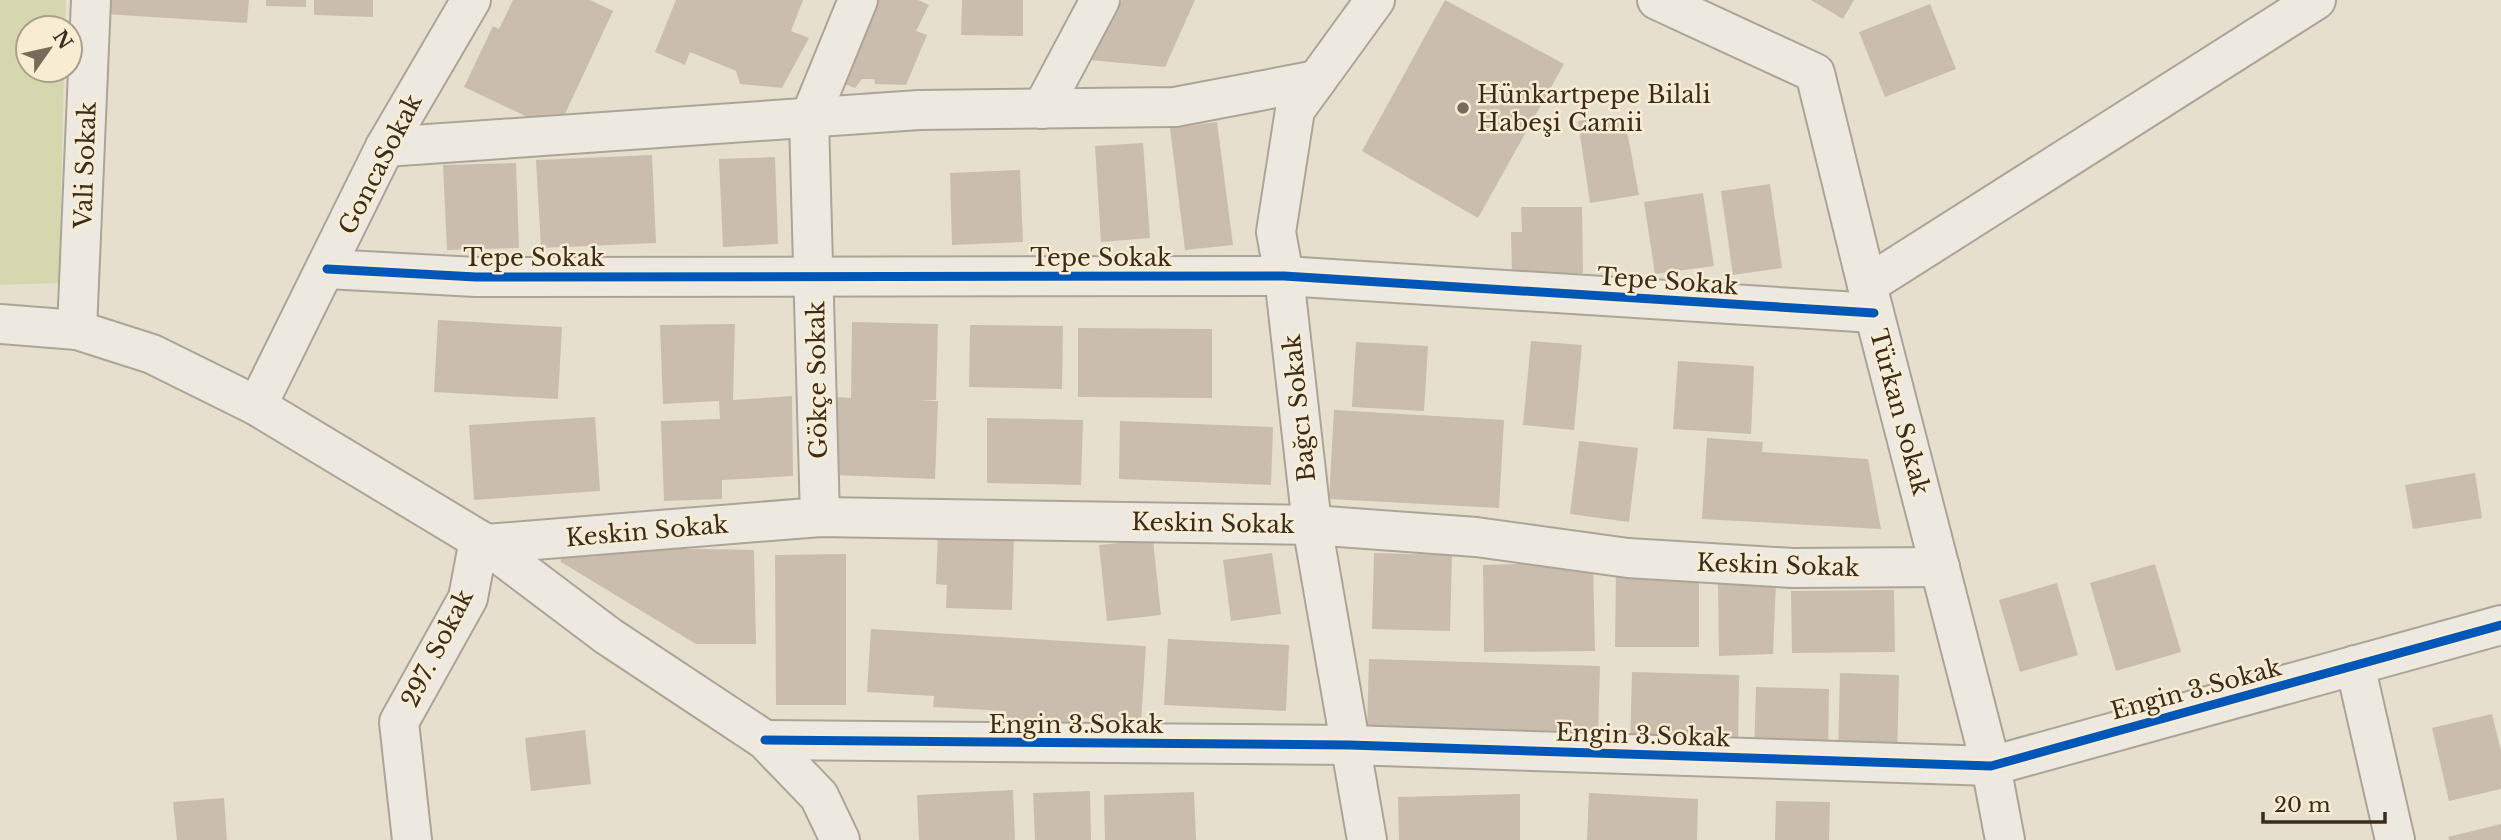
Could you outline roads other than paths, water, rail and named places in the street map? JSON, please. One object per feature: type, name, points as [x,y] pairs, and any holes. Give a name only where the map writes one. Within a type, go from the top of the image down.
[{"type":"street","name":"Vali Sokak","points":[[77,330],[91,0]]},
{"type":"street","name":"GoncaSokak","points":[[257,406],[385,147],[471,0]]},
{"type":"street","name":"Gökçe Sokak","points":[[820,517],[809,120],[858,0]]},
{"type":"street","points":[[1042,109],[1100,0]]},
{"type":"street","name":"Bağcı Sokak","points":[[1367,840],[1312,525],[1284,276],[1276,232],[1295,110],[1375,0]]},
{"type":"street","name":"Türkan Sokak","points":[[1657,0],[1815,72],[1870,299],[1991,766],[2005,840]]},
{"type":"street","points":[[1870,299],[2316,0]]},
{"type":"street","points":[[385,147],[809,120],[919,110],[1175,107],[1317,80]]},
{"type":"street","name":"Tepe Sokak","points":[[327,269],[476,277],[1284,276],[1870,299]]},
{"type":"street","points":[[0,324],[77,330],[152,354],[257,406],[482,542],[608,636],[765,740],[819,796],[840,840]]},
{"type":"street","name":"Keskin Sokak","points":[[482,542],[820,517],[1312,525],[1476,537],[1628,558],[1793,568],[1940,567]]},
{"type":"street","name":"297. Sokak","points":[[412,840],[399,722],[468,598],[482,542]]},
{"type":"street","name":"Engin 3.Sokak","points":[[765,740],[1349,745],[1991,766],[2501,625]]},
{"type":"street","points":[[2355,666],[2395,840]]},
{"type":"place","name":"Hünkartpepe Bilali Habeşi Camii","points":[[1463,108]]}]
